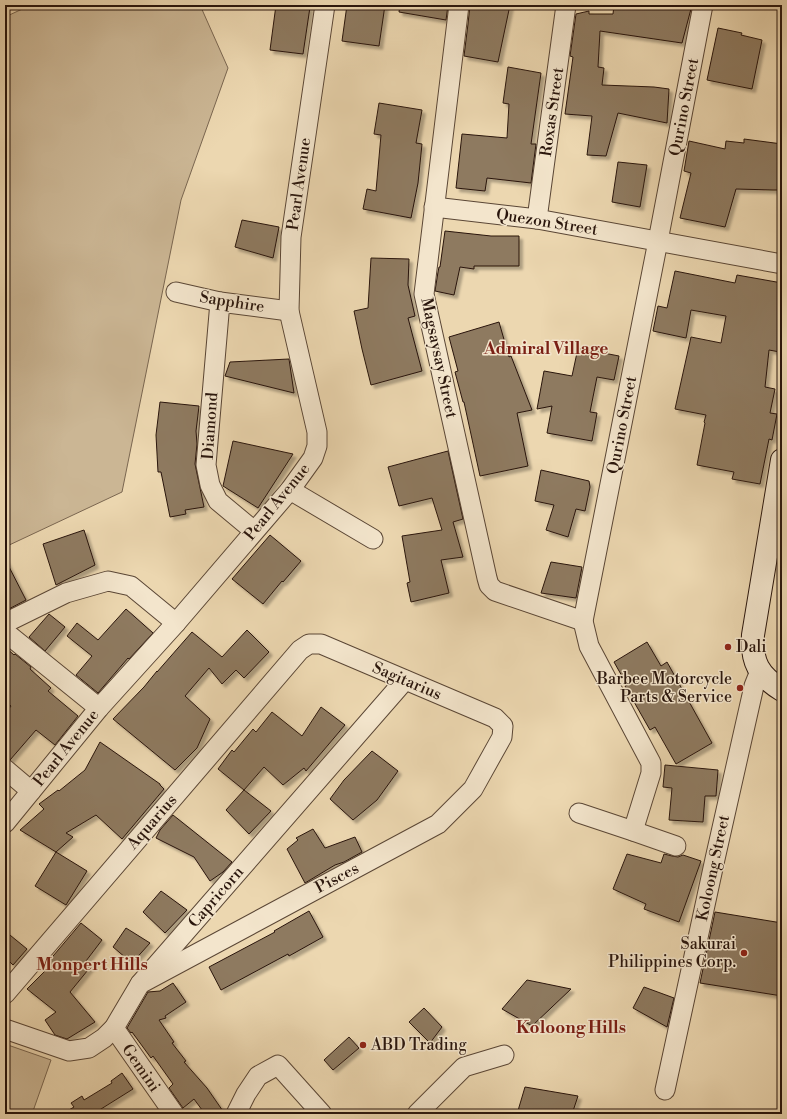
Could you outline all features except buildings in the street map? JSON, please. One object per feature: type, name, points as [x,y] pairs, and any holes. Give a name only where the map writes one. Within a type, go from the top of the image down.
[{"type":"main road","points":[[782,460],[753,635],[752,650],[760,671],[770,682],[782,690]]},
{"type":"street","name":"Pearl Avenue","points":[[5,823],[99,708],[176,623],[290,490],[313,458],[318,446],[318,432],[289,311],[291,237],[325,5]]},
{"type":"street","name":"Magsaysay Street","points":[[459,5],[424,294],[486,578],[489,585],[495,591],[583,621]]},
{"type":"street","name":"Roxas Street","points":[[537,219],[566,5]]},
{"type":"street","name":"Qurino Street","points":[[633,830],[651,773],[651,763],[589,646],[583,621],[703,5]]},
{"type":"street","name":"Quezon Street","points":[[434,207],[537,219],[782,264]]},
{"type":"street","name":"Sapphire","points":[[176,292],[220,302],[289,311]]},
{"type":"street","name":"Diamond","points":[[220,302],[206,465],[210,485],[218,501],[254,531]]},
{"type":"street","points":[[290,490],[373,539]]},
{"type":"street","points":[[5,623],[66,593],[108,581],[131,586],[176,623]]},
{"type":"street","points":[[5,632],[99,708]]},
{"type":"street","name":"Sagitarius","points":[[300,650],[309,644],[321,644],[496,718],[502,726],[502,737]]},
{"type":"street","name":"Aquarius","points":[[5,994],[300,650]]},
{"type":"street","name":"Koloong Street","points":[[665,1090],[715,858],[754,686],[760,671]]},
{"type":"street","name":"Capricorn","points":[[5,1030],[69,1051],[89,1048],[104,1038],[114,1028],[140,984],[405,680]]},
{"type":"street","name":"Pisces","points":[[140,984],[438,824],[473,789],[502,737]]},
{"type":"street","points":[[5,769],[31,791]]},
{"type":"street","points":[[579,813],[633,830],[676,846]]},
{"type":"street","name":"Gemini","points":[[114,1028],[168,1112]]},
{"type":"street","points":[[417,1114],[464,1067],[504,1055]]},
{"type":"street","points":[[236,1114],[246,1094],[258,1076],[278,1065],[322,1114]]},
{"type":"shaded area","points":[[31,5],[200,5],[228,68],[181,200],[122,492],[5,547],[5,17]]},
{"type":"shaded area","points":[[5,1044],[51,1060],[32,1114],[5,1114]]},
{"type":"place","name":"Dali","points":[[728,647]]},
{"type":"place","name":"Barbee Motorcycle Parts & Service","points":[[740,688]]},
{"type":"place","name":"Sakurai Philippines Corp.","points":[[744,953]]},
{"type":"place","name":"ABD Trading","points":[[363,1045]]},
{"type":"district","name":"Admiral Village","points":[[546,349]]},
{"type":"district","name":"Monpert Hills","points":[[92,965]]},
{"type":"district","name":"Koloong Hills","points":[[571,1028]]}]
